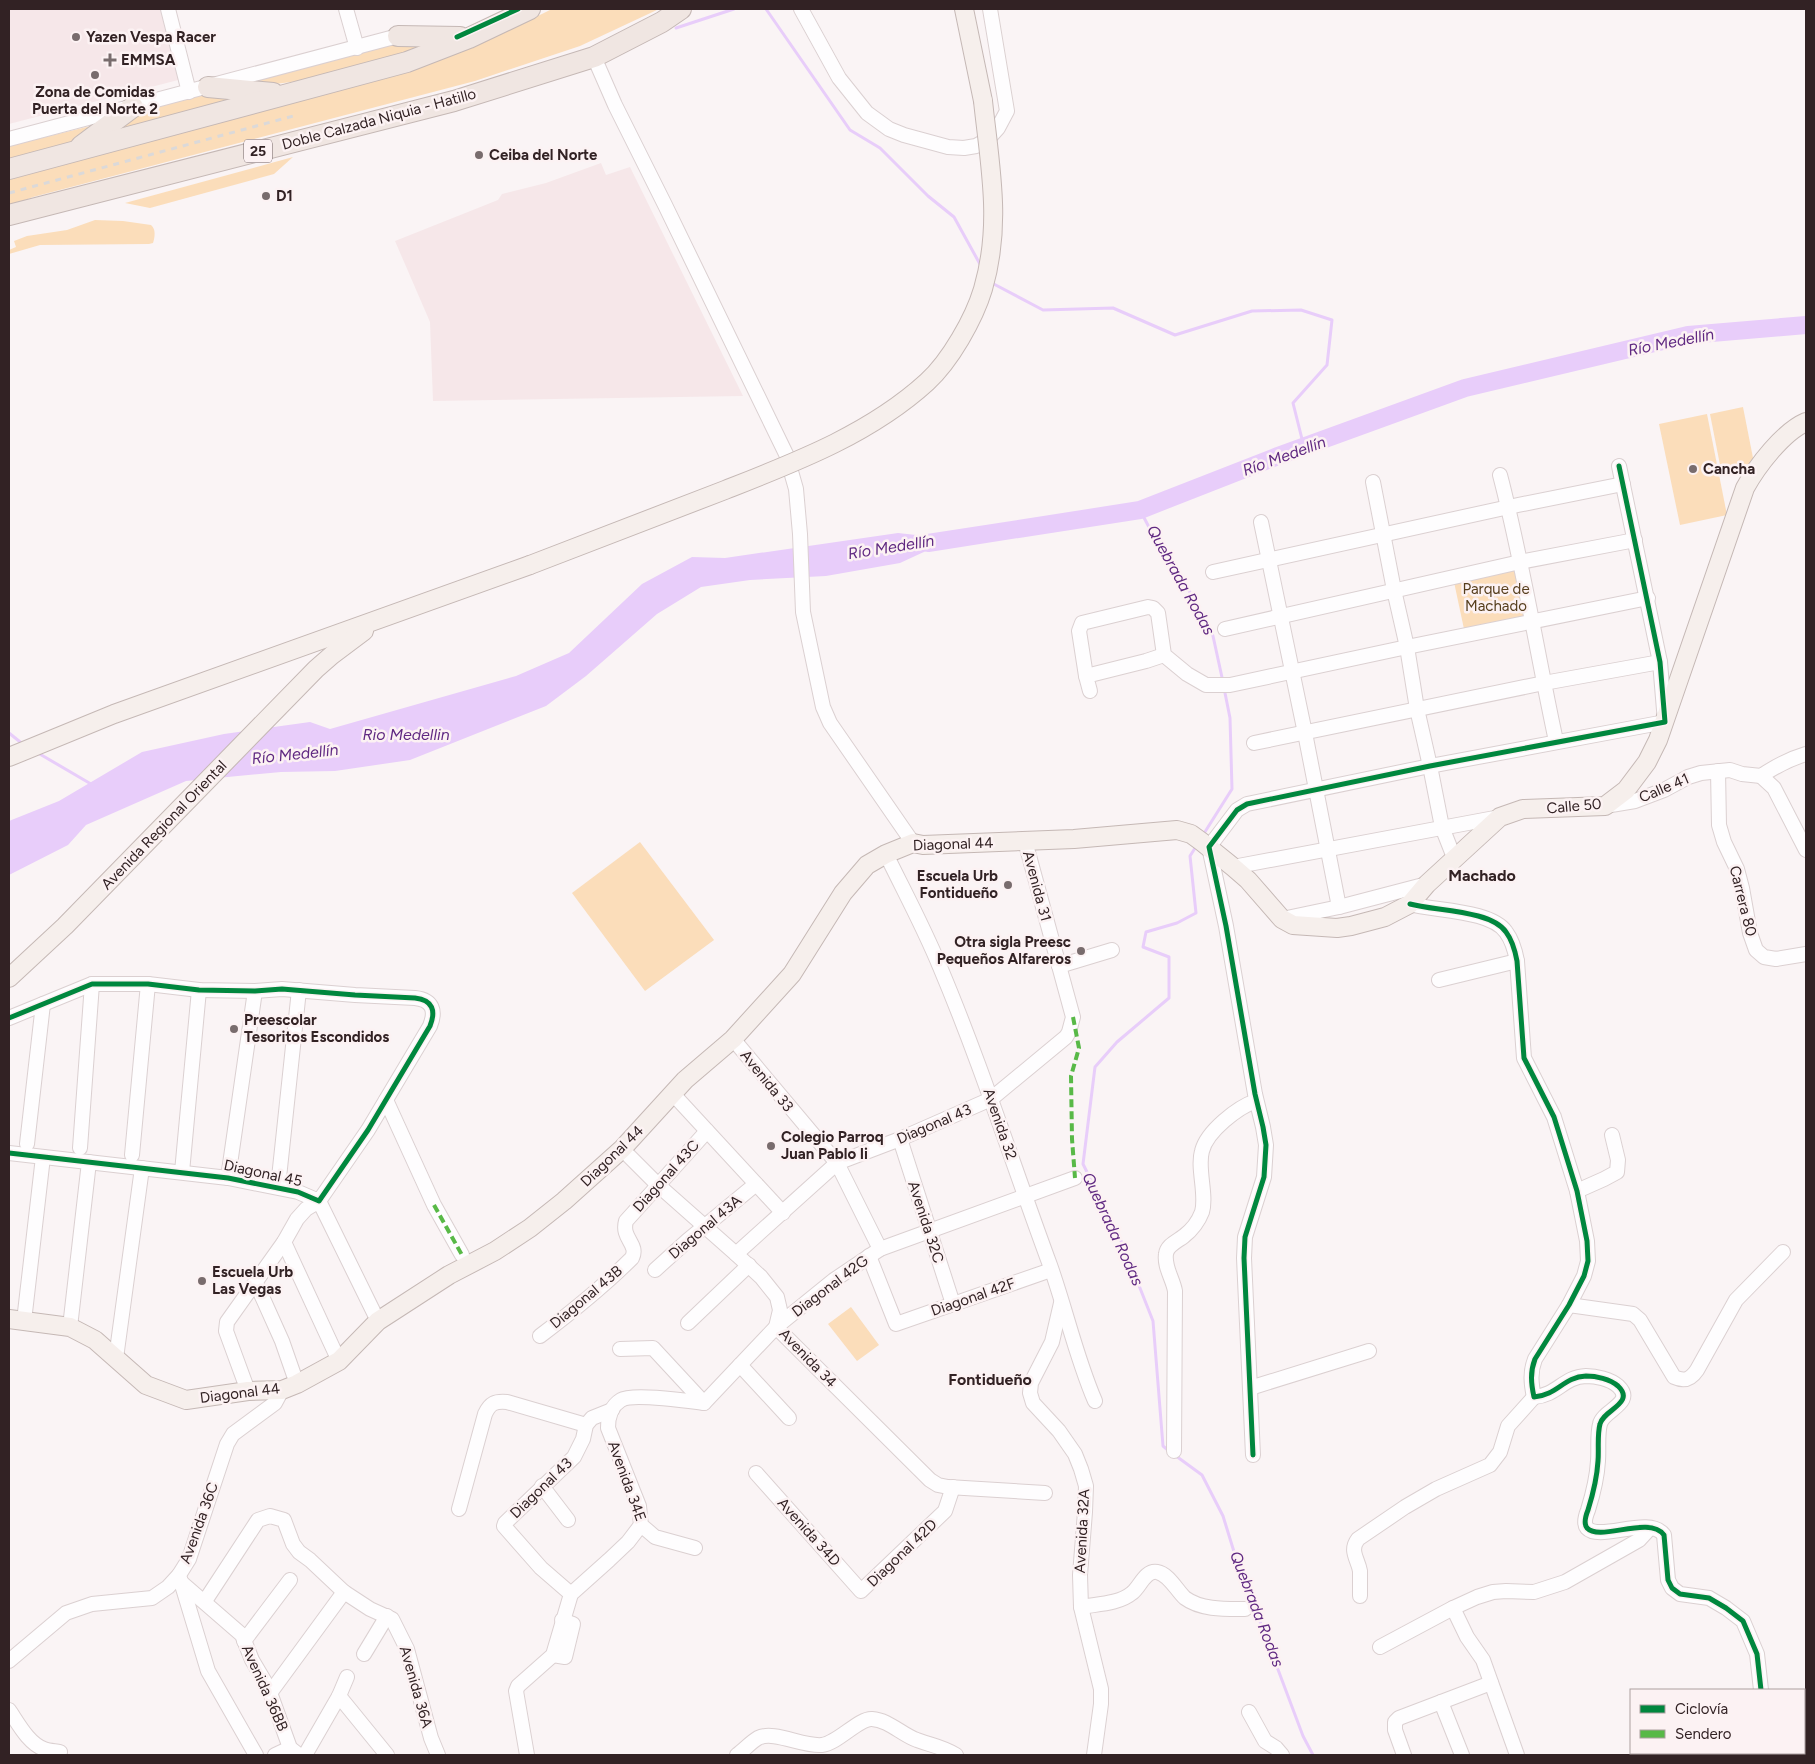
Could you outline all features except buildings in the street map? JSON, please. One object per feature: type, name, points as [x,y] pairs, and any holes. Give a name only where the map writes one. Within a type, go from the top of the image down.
[{"type":"highway","points":[[9,170],[407,62],[469,38],[530,9]]},
{"type":"highway","name":"Doble Calzada Niquia - Hatillo","points":[[9,216],[454,101],[594,57],[662,22],[681,9]]},
{"type":"highway","points":[[398,36],[469,38]]},
{"type":"highway","points":[[198,89],[285,94]]},
{"type":"highway","points":[[71,153],[133,107]]},
{"type":"main road","points":[[9,757],[175,691],[530,565],[743,482],[836,443],[876,421],[928,381],[948,357],[967,326],[983,290],[992,247],[994,207],[983,101],[964,9]]},
{"type":"main road","name":"Calle 50","points":[[1282,919],[1293,925],[1337,928],[1385,917],[1410,904],[1427,884],[1500,817],[1523,810],[1605,806],[1626,790],[1647,762],[1658,740],[1745,488],[1756,468],[1778,444],[1801,424],[1806,422]]},
{"type":"main road","name":"Avenida Regional Oriental","points":[[9,978],[65,926],[316,669],[347,643],[386,617]]},
{"type":"main road","name":"Diagonal 44","points":[[16,1320],[70,1327],[95,1340],[146,1385],[186,1400],[290,1387],[339,1361],[378,1321],[448,1275],[495,1251],[530,1228],[564,1201],[622,1149],[685,1080],[733,1039],[792,974],[843,893],[867,866],[886,854],[913,843],[923,845],[1074,839],[1177,830],[1191,834],[1206,844]]},
{"type":"main road","points":[[1206,844],[1248,880],[1282,919]]},
{"type":"street","points":[[168,9],[198,89]]},
{"type":"street","points":[[346,9],[357,48]]},
{"type":"street","points":[[801,9],[839,78],[867,113],[889,129],[904,135],[948,147],[964,148],[976,146],[988,139],[998,128],[1007,111],[990,9]]},
{"type":"street","points":[[9,139],[398,36]]},
{"type":"street","points":[[594,57],[615,105],[786,454],[796,489],[803,612],[818,687],[830,723],[845,742],[913,843]]},
{"type":"street","points":[[1253,1455],[1244,1258],[1245,1238],[1264,1177],[1266,1145],[1256,1101],[1226,926],[1206,844],[1237,810],[1247,804],[1556,741],[1665,722],[1660,662],[1619,466]]},
{"type":"street","points":[[1500,475],[1533,622],[1556,741]]},
{"type":"street","points":[[1373,482],[1382,535],[1407,647],[1417,709],[1442,827],[1455,860]]},
{"type":"street","points":[[1213,572],[1508,507],[1623,484]]},
{"type":"street","points":[[1261,522],[1293,672],[1339,907]]},
{"type":"street","points":[[1225,629],[1520,562],[1635,540]]},
{"type":"street","points":[[1090,691],[1079,631],[1082,623],[1148,607],[1153,608],[1158,613],[1164,655],[1187,674],[1206,685],[1224,685],[1648,598]]},
{"type":"street","points":[[1086,676],[1164,655]]},
{"type":"street","points":[[1254,743],[1544,683],[1660,662]]},
{"type":"street","points":[[1806,754],[1783,762],[1761,776],[1774,788],[1806,850]]},
{"type":"street","name":"Calle 41","points":[[1605,806],[1634,801],[1701,773],[1730,770],[1742,774],[1761,776]]},
{"type":"street","name":"Carrera 80","points":[[1718,771],[1719,825],[1724,842],[1737,869],[1750,933],[1756,950],[1764,957],[1776,959],[1806,954]]},
{"type":"street","points":[[1233,867],[1500,817]]},
{"type":"street","name":"Avenida 31","points":[[1025,841],[1073,1018]]},
{"type":"street","name":"Avenida 32","points":[[886,854],[940,965],[991,1099],[1095,1401]]},
{"type":"street","points":[[1282,919],[1339,907],[1427,884]]},
{"type":"street","points":[[1410,904],[1468,914],[1495,922],[1505,931],[1514,946],[1517,961],[1524,1058],[1554,1117],[1577,1191],[1587,1241],[1588,1261],[1584,1276],[1569,1306],[1532,1368],[1534,1397]]},
{"type":"street","points":[[1059,966],[1112,950]]},
{"type":"street","points":[[1439,980],[1517,961]]},
{"type":"street","points":[[80,1148],[92,984]]},
{"type":"street","points":[[9,1018],[92,984],[148,984],[200,990],[255,991],[282,988],[299,990],[278,1187]]},
{"type":"street","points":[[132,1155],[148,984]]},
{"type":"street","points":[[182,1172],[200,990]]},
{"type":"street","name":"Diagonal 45","points":[[9,1153],[228,1178],[298,1192],[319,1201],[368,1130],[386,1100],[430,1026],[433,1011],[424,999],[299,990]]},
{"type":"street","points":[[228,1178],[255,991]]},
{"type":"street","points":[[28,1144],[43,1004]]},
{"type":"street","name":"Diagonal 43","points":[[736,1254],[783,1213],[807,1188],[837,1164],[991,1099],[1062,1042],[1069,1032],[1073,1018]]},
{"type":"street","name":"Avenida 33","points":[[733,1039],[837,1164],[875,1252],[895,1322]]},
{"type":"street","points":[[673,1094],[783,1213]]},
{"type":"street","points":[[386,1100],[434,1205],[462,1255]]},
{"type":"street","points":[[1174,1451],[1175,1291],[1167,1267],[1166,1254],[1168,1249],[1186,1235],[1200,1217],[1203,1208],[1202,1151],[1209,1136],[1241,1108],[1256,1101]]},
{"type":"street","name":"Diagonal 43C","points":[[632,1258],[634,1248],[624,1233],[626,1221],[707,1131]]},
{"type":"street","points":[[1577,1191],[1616,1172],[1618,1160],[1612,1135]]},
{"type":"street","name":"Avenida 32C","points":[[900,1139],[953,1304]]},
{"type":"street","name":"Avenida 34","points":[[622,1149],[658,1185],[749,1265],[777,1297],[780,1310],[776,1327],[930,1480],[938,1485],[953,1487],[1045,1493]]},
{"type":"street","points":[[16,1320],[43,1157]]},
{"type":"street","points":[[70,1327],[89,1162]]},
{"type":"street","points":[[116,1358],[142,1168]]},
{"type":"street","name":"Diagonal 42G","points":[[704,1403],[776,1327],[834,1280],[875,1252],[928,1230],[1075,1178]]},
{"type":"street","name":"Diagonal 43A","points":[[655,1270],[704,1226],[756,1184]]},
{"type":"street","points":[[248,1391],[226,1331],[227,1322],[256,1283],[301,1214],[319,1201],[378,1321]]},
{"type":"street","points":[[284,1242],[339,1361]]},
{"type":"street","points":[[1569,1306],[1633,1314],[1640,1320],[1674,1377],[1684,1380],[1689,1379],[1697,1370],[1736,1300],[1783,1252]]},
{"type":"street","name":"Diagonal 43B","points":[[540,1336],[604,1286],[632,1258]]},
{"type":"street","points":[[688,1323],[749,1265]]},
{"type":"street","name":"Diagonal 42F","points":[[895,1322],[899,1324],[1051,1270]]},
{"type":"street","points":[[256,1283],[282,1341],[290,1387]]},
{"type":"street","name":"Avenida 32A","points":[[1061,1298],[1052,1342],[1031,1383],[1030,1393],[1033,1403],[1059,1431],[1075,1454],[1082,1469],[1086,1486],[1080,1575],[1081,1607],[1101,1689],[1100,1718],[1094,1755]]},
{"type":"street","points":[[620,1350],[653,1348],[704,1403]]},
{"type":"street","points":[[1250,1388],[1370,1351]]},
{"type":"street","points":[[740,1365],[789,1418]]},
{"type":"street","points":[[1360,1596],[1360,1570],[1353,1550],[1358,1539],[1405,1507],[1436,1489],[1490,1465],[1500,1452],[1508,1426],[1534,1397],[1551,1393],[1577,1377],[1603,1378],[1621,1389],[1623,1395],[1622,1401],[1617,1408],[1606,1414],[1599,1426],[1598,1465],[1585,1522],[1587,1528],[1602,1532],[1631,1528],[1656,1528],[1664,1535],[1668,1580],[1672,1588],[1680,1594],[1709,1598],[1726,1608],[1743,1622],[1757,1654],[1761,1689]]},
{"type":"street","name":"Avenida 36C","points":[[256,1755],[208,1670],[180,1579],[190,1559],[227,1444],[234,1434],[275,1403],[290,1387]]},
{"type":"street","points":[[459,1509],[485,1414],[489,1406],[495,1401],[507,1402],[586,1425],[592,1418],[612,1410],[621,1400],[633,1397],[704,1403]]},
{"type":"street","name":"Avenida 34E","points":[[612,1410],[608,1418],[608,1428],[639,1506],[641,1525],[655,1537],[695,1548]]},
{"type":"street","name":"Diagonal 43","points":[[571,1594],[541,1568],[506,1530],[505,1523],[574,1457],[583,1440],[586,1425]]},
{"type":"street","name":"Avenida 34D","points":[[756,1473],[861,1591]]},
{"type":"street","points":[[542,1486],[568,1520]]},
{"type":"street","name":"Diagonal 42D","points":[[861,1591],[945,1511],[953,1487]]},
{"type":"street","name":"Avenida 36A","points":[[204,1601],[258,1520],[270,1516],[284,1520],[292,1544],[299,1552],[322,1570],[344,1592],[392,1619],[407,1649],[431,1738],[438,1755]]},
{"type":"street","points":[[527,1755],[516,1691],[518,1686],[553,1655],[571,1594],[615,1554],[641,1525]]},
{"type":"street","points":[[1380,1647],[1477,1597],[1493,1592],[1534,1592],[1565,1582],[1639,1540],[1650,1528]]},
{"type":"street","points":[[1081,1607],[1125,1599],[1135,1591],[1146,1577],[1151,1573],[1158,1572],[1164,1575],[1186,1598],[1204,1607],[1245,1609]]},
{"type":"street","points":[[9,1662],[66,1613],[92,1604],[152,1598],[180,1579]]},
{"type":"street","name":"Avenida 36BB","points":[[180,1579],[242,1635],[252,1660],[270,1693],[295,1752]]},
{"type":"street","points":[[244,1641],[290,1580]]},
{"type":"street","points":[[270,1693],[344,1592]]},
{"type":"street","points":[[1453,1608],[1467,1636],[1483,1660],[1516,1755]]},
{"type":"street","points":[[364,1654],[387,1616]]},
{"type":"street","points":[[305,1755],[339,1696],[347,1676]]},
{"type":"street","points":[[1404,1755],[1395,1730],[1395,1722],[1399,1718],[1491,1683]]},
{"type":"street","points":[[339,1696],[387,1755]]},
{"type":"street","points":[[1441,1702],[1462,1755]]},
{"type":"street","points":[[9,1710],[35,1743],[44,1749],[60,1752]]},
{"type":"street","points":[[1249,1712],[1265,1741],[1276,1748],[1282,1755]]},
{"type":"street","points":[[737,1755],[758,1738],[770,1736],[807,1745],[824,1745],[844,1735],[865,1720],[871,1719],[881,1720],[916,1740],[942,1746],[956,1755]]},
{"type":"street","points":[[275,1755],[295,1752]]},
{"type":"shaded area","points":[[9,9],[160,9],[182,79],[9,124]]},
{"type":"shaded area","points":[[601,163],[606,175],[630,167],[743,396],[433,401],[430,322],[395,241],[498,200],[502,194],[546,183]]},
{"type":"green space","points":[[552,9],[659,9],[580,46],[475,81],[33,197],[9,206],[9,176],[407,70],[489,40]]},
{"type":"green space","points":[[442,42],[321,78],[268,85],[242,83],[391,44]]},
{"type":"green space","points":[[211,91],[247,96],[115,133],[134,112]]},
{"type":"green space","points":[[107,122],[86,139],[9,161],[9,146]]},
{"type":"green space","points":[[293,157],[274,174],[150,208],[125,203]]},
{"type":"green space","points":[[95,220],[151,225],[155,233],[153,243],[40,245],[9,254],[9,250],[16,247],[14,241],[27,236],[67,230]]},
{"type":"green space","points":[[1743,407],[1754,463],[1721,470],[1710,414]]},
{"type":"green space","name":"Cancha","points":[[1707,414],[1727,515],[1680,525],[1659,424]]},
{"type":"green space","name":"Parque de Machado","points":[[1517,568],[1526,617],[1464,629],[1454,582]]},
{"type":"green space","points":[[640,842],[714,940],[645,991],[572,893]]},
{"type":"green space","points":[[851,1307],[879,1345],[857,1361],[828,1324]]},
{"type":"water","name":"Rio Medellin","points":[[898,533],[952,539],[900,563],[826,576],[750,580],[701,587],[657,614],[586,676],[546,706],[410,760],[335,771],[281,772],[186,781],[86,825],[68,845],[9,875],[9,821],[59,801],[142,752],[224,734],[310,722],[330,729],[516,676],[569,653],[642,584],[692,557],[725,558]]},
{"type":"waterway","points":[[676,28],[734,9]]},
{"type":"waterway","points":[[766,9],[850,130],[880,148],[928,196],[954,217],[981,266]]},
{"type":"waterway","points":[[990,282],[1043,310],[1113,308],[1175,335],[1252,311],[1301,310],[1332,320],[1327,365],[1293,403],[1304,447]]},
{"type":"waterway","name":"Río Medellín","points":[[928,543],[1140,510],[1278,456],[1465,388],[1688,335],[1806,325]]},
{"type":"waterway","name":"Quebrada Rodas","points":[[1140,510],[1151,531],[1176,566],[1213,636],[1223,682]]},
{"type":"waterway","name":"Quebrada Rodas","points":[[1203,835],[1232,789],[1230,718],[1224,688]]},
{"type":"waterway","points":[[9,733],[24,745]]},
{"type":"waterway","points":[[38,753],[91,784]]},
{"type":"waterway","name":"Quebrada Rodas","points":[[1169,1451],[1163,1446],[1153,1321],[1123,1245],[1083,1164],[1095,1067],[1117,1042],[1169,998],[1169,957],[1143,947],[1146,932],[1177,923],[1196,913],[1190,856],[1197,845]]},
{"type":"waterway","name":"Quebrada Rodas","points":[[1176,1456],[1202,1475],[1223,1516],[1235,1555],[1303,1736],[1313,1755]]},
{"type":"railway","points":[[9,193],[297,115]]},
{"type":"marked path","points":[[1073,1017],[1079,1048],[1071,1076],[1075,1178]]},
{"type":"marked path","points":[[434,1205],[462,1255]]},
{"type":"cycle path","points":[[457,37],[518,9]]},
{"type":"cycle path","points":[[1253,1455],[1244,1258],[1245,1237],[1264,1177],[1266,1145],[1255,1094],[1226,926],[1209,847],[1237,810],[1247,804],[1430,766],[1665,722],[1660,662],[1619,466]]},
{"type":"cycle path","points":[[1410,904],[1462,912],[1488,919],[1499,925],[1506,932],[1514,949],[1517,961],[1524,1058],[1554,1117],[1577,1191],[1587,1241],[1588,1261],[1584,1276],[1569,1305],[1535,1359],[1532,1368],[1534,1397],[1549,1393],[1572,1379],[1586,1376],[1611,1381],[1623,1392],[1621,1402],[1602,1419],[1600,1424],[1597,1474],[1585,1521],[1586,1526],[1593,1532],[1647,1527],[1657,1530],[1664,1535],[1668,1580],[1672,1588],[1680,1594],[1709,1598],[1743,1621],[1757,1654],[1761,1689]]},
{"type":"cycle path","points":[[9,1018],[92,984],[148,984],[199,990],[255,991],[282,989],[415,998],[426,1001],[433,1011],[430,1026],[368,1130],[319,1201],[298,1192],[228,1178],[9,1153]]},
{"type":"place","name":"Yazen Vespa Racer","points":[[76,37]]},
{"type":"place","name":"EMMSA","points":[[110,60]]},
{"type":"place","name":"Zona de Comidas Puerta del Norte 2","points":[[95,75]]},
{"type":"place","name":"Ceiba del Norte","points":[[479,155]]},
{"type":"place","name":"D1","points":[[266,196]]},
{"type":"place","name":"Cancha","points":[[1693,469]]},
{"type":"place","name":"Escuela Urb Fontidueño","points":[[1008,885]]},
{"type":"place","name":"Otra sigla Preesc Pequeños Alfareros","points":[[1081,951]]},
{"type":"place","name":"Preescolar Tesoritos Escondidos","points":[[234,1029]]},
{"type":"place","name":"Colegio Parroq Juan Pablo Ii","points":[[771,1146]]},
{"type":"place","name":"Escuela Urb Las Vegas","points":[[202,1281]]},
{"type":"district","name":"Machado","points":[[1482,875]]},
{"type":"district","name":"Fontidueño","points":[[990,1379]]}]
